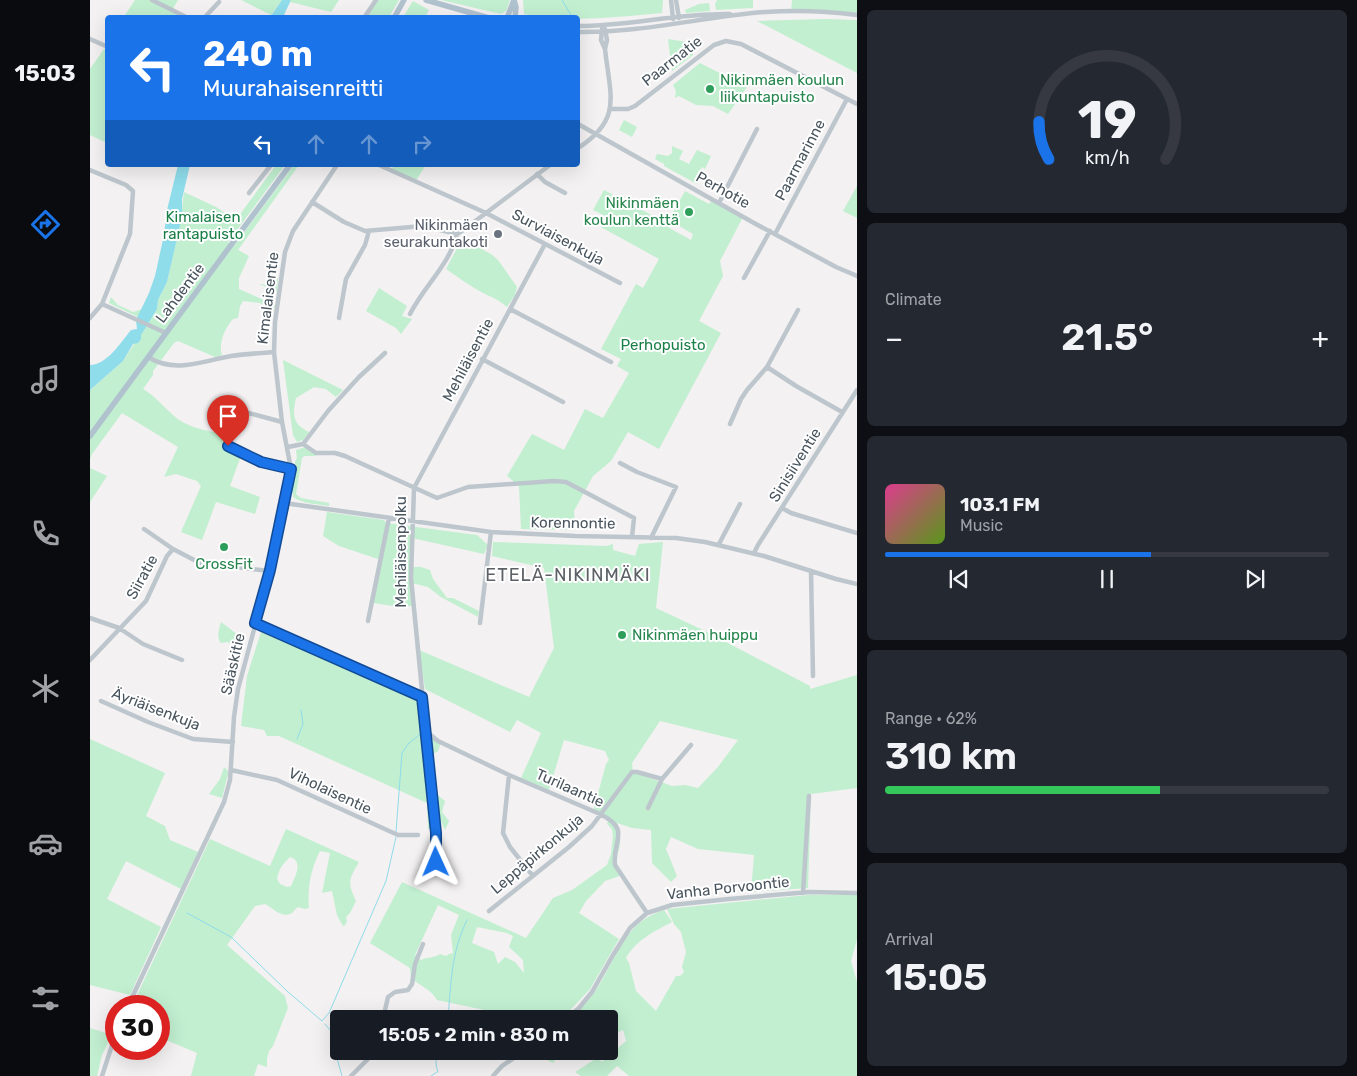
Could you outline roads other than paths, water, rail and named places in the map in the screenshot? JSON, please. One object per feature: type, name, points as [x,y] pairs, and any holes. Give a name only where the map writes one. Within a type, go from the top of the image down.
[{"type":"main road","points":[[396,15],[404,0]]},
{"type":"main road","points":[[426,0],[478,15]]},
{"type":"main road","points":[[508,15],[514,0]]},
{"type":"main road","points":[[514,0],[515,15]]},
{"type":"main road","name":"Lahdentie","points":[[90,436],[289,167]]},
{"type":"street","points":[[152,0],[182,15]]},
{"type":"street","points":[[366,15],[376,0]]},
{"type":"street","points":[[671,0],[673,18],[677,24]]},
{"type":"street","points":[[676,0],[680,17],[677,24]]},
{"type":"street","points":[[207,15],[219,2]]},
{"type":"street","points":[[580,26],[603,26],[718,14],[811,12],[857,15]]},
{"type":"street","points":[[580,32],[600,32],[677,24],[743,14]]},
{"type":"street","points":[[580,147],[596,136],[602,129],[610,109],[605,49],[607,31],[603,26]]},
{"type":"street","points":[[603,26],[600,32],[605,49]]},
{"type":"street","points":[[90,39],[105,46]]},
{"type":"street","name":"Paarmatie","points":[[610,109],[623,109],[635,106],[714,45],[726,41],[741,44],[857,104]]},
{"type":"street","name":"Paarmarinne","points":[[775,234],[847,99]]},
{"type":"street","name":"Perhotie","points":[[580,125],[596,136],[775,234],[857,276]]},
{"type":"street","points":[[719,203],[757,129]]},
{"type":"street","points":[[250,193],[270,167]]},
{"type":"street","name":"Kimalaisentie","points":[[288,447],[282,422],[274,352],[275,322],[285,252],[293,231],[336,167]]},
{"type":"street","name":"Surviaisenkuja","points":[[383,167],[486,213],[620,284]]},
{"type":"street","points":[[312,202],[344,222],[369,232],[423,226],[457,234],[547,167]]},
{"type":"street","points":[[90,170],[133,191],[130,234],[102,304],[90,318]]},
{"type":"street","points":[[537,174],[545,182],[565,193]]},
{"type":"street","points":[[744,278],[770,231]]},
{"type":"street","points":[[339,318],[346,279],[365,245],[369,232]]},
{"type":"street","points":[[410,314],[455,243],[457,234]]},
{"type":"street","name":"Mehiläisentie","points":[[414,488],[545,244]]},
{"type":"street","points":[[102,304],[166,333]]},
{"type":"street","points":[[510,309],[611,362]]},
{"type":"street","points":[[730,424],[747,390],[767,367],[798,310]]},
{"type":"street","points":[[148,357],[159,364],[181,366],[210,362],[231,356],[274,352]]},
{"type":"street","points":[[288,447],[303,444],[346,390],[385,353]]},
{"type":"street","points":[[482,360],[563,402]]},
{"type":"street","points":[[767,367],[842,412]]},
{"type":"street","name":"Sinisiiventie","points":[[754,553],[857,390]]},
{"type":"street","points":[[237,408],[282,422]]},
{"type":"street","points":[[303,444],[316,453],[334,453],[345,456],[438,498],[468,487],[554,481],[566,482],[634,518],[632,537]]},
{"type":"street","points":[[228,446],[261,462],[291,469]]},
{"type":"street","name":"Sääskitie","points":[[133,995],[224,802],[231,770],[238,689],[269,572],[291,469],[288,447]]},
{"type":"street","points":[[620,463],[637,472],[676,487],[651,538]]},
{"type":"street","name":"Mehiläisenpolku","points":[[414,488],[411,578],[436,833],[436,862],[439,869]]},
{"type":"street","name":"Korennontie","points":[[284,503],[491,532],[676,538],[719,544],[857,584]]},
{"type":"street","points":[[719,544],[740,504]]},
{"type":"street","points":[[782,508],[791,513],[857,532]]},
{"type":"street","points":[[368,621],[389,518]]},
{"type":"street","points":[[144,529],[173,549],[200,564],[269,572]]},
{"type":"street","points":[[480,623],[491,532]]},
{"type":"street","name":"Siiratie","points":[[90,660],[146,601],[167,556],[173,549]]},
{"type":"street","points":[[811,571],[813,676]]},
{"type":"street","points":[[90,618],[119,628],[143,644],[182,660]]},
{"type":"street","points":[[255,623],[422,697]]},
{"type":"street","name":"Äyriäisenkuja","points":[[100,701],[193,739],[233,742]]},
{"type":"street","name":"Turilaantie","points":[[426,731],[438,741],[614,822],[619,837],[614,860],[615,865],[648,913]]},
{"type":"street","points":[[648,808],[662,779],[692,745]]},
{"type":"street","name":"Viholaisentie","points":[[231,770],[278,780],[398,835],[418,835]]},
{"type":"street","name":"Leppäpirkonkuja","points":[[489,911],[569,847],[592,826],[632,772],[662,779]]},
{"type":"street","points":[[509,775],[503,833],[510,847],[532,876]]},
{"type":"street","points":[[802,893],[809,796]]},
{"type":"street","name":"Vanha Porvoontie","points":[[577,1010],[592,992],[630,928],[648,913],[672,905],[802,893],[857,893]]},
{"type":"street","points":[[385,1010],[388,997],[396,992],[408,990],[412,984],[415,964],[423,944]]},
{"type":"street","points":[[102,1076],[107,1060]]},
{"type":"street","points":[[351,1076],[367,1060]]},
{"type":"street","points":[[493,1076],[511,1060]]},
{"type":"water","points":[[282,0],[291,0],[284,15],[271,15]]},
{"type":"water","points":[[178,167],[190,167],[182,199],[182,217],[167,282],[158,300],[157,309],[138,343],[133,344],[123,361],[90,390],[90,365],[96,364],[108,357],[131,330],[137,329],[136,320],[155,276],[164,235],[167,210]]},
{"type":"waterway","points":[[562,0],[571,15]]},
{"type":"waterway","points":[[297,739],[303,724],[301,710]]},
{"type":"waterway","points":[[396,832],[402,753],[409,743],[423,732],[422,727]]},
{"type":"waterway","points":[[187,913],[231,937],[287,991],[322,1021],[329,1013],[386,881],[396,837]]},
{"type":"waterway","points":[[449,1010],[455,956],[467,920]]},
{"type":"waterway","points":[[325,1024],[336,1037],[335,1051],[342,1076]]},
{"type":"waterway","points":[[436,1060],[438,1072]]},
{"type":"waterway","points":[[431,1076],[437,1072]]},
{"type":"place","name":"Nikinmäen koulun liikuntapuisto","points":[[710,89]]},
{"type":"place","name":"Nikinmäen koulun kenttä","points":[[689,212]]},
{"type":"place","name":"Nikinmäen seurakuntakoti","points":[[498,234]]},
{"type":"place","name":"CrossFit","points":[[224,547]]},
{"type":"place","name":"Nikinmäen huippu","points":[[622,635]]},
{"type":"district","name":"ETELÄ-NIKINMÄKI","points":[[568,575]]},
{"type":"park label","name":"Kimalaisen rantapuisto","points":[[203,226]]},
{"type":"park label","name":"Perhopuisto","points":[[663,345]]}]
